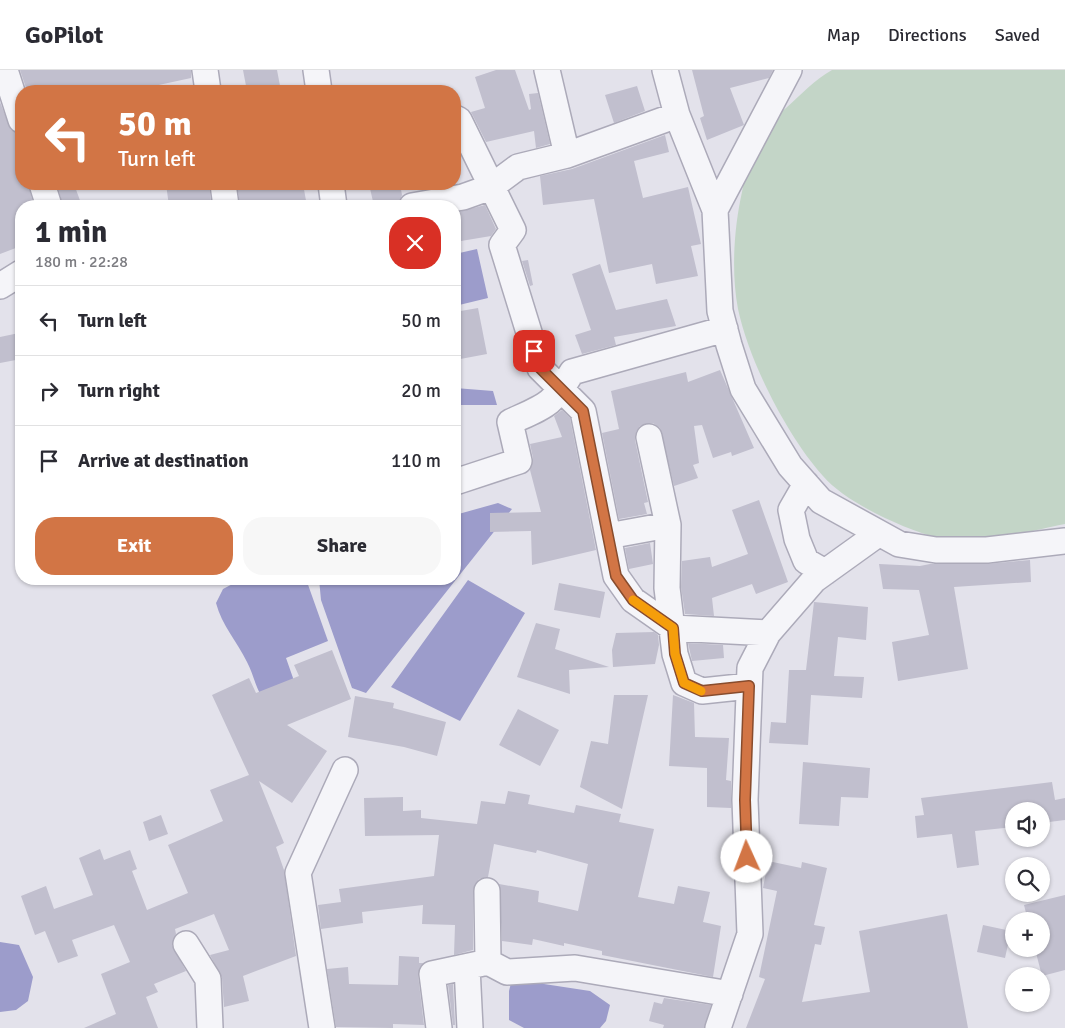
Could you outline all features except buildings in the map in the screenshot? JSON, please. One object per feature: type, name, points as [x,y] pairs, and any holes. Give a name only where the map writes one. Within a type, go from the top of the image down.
[{"type":"street","points":[[5,70],[15,101]]},
{"type":"street","points":[[205,70],[207,85]]},
{"type":"street","points":[[316,70],[317,85]]},
{"type":"street","points":[[547,70],[567,155]]},
{"type":"street","points":[[665,70],[677,115],[715,210],[720,311],[743,389],[790,466],[821,501],[899,544],[936,550],[987,550],[1065,541]]},
{"type":"street","points":[[715,210],[788,70]]},
{"type":"street","points":[[417,198],[462,197],[491,187],[518,167],[567,155],[677,115]]},
{"type":"street","points":[[461,124],[513,230],[502,246],[540,368],[583,411],[616,576],[633,600],[673,628],[768,633]]},
{"type":"street","points":[[0,286],[15,277]]},
{"type":"street","points":[[461,480],[519,461],[510,422],[549,405],[562,390],[572,372],[725,329]]},
{"type":"street","points":[[648,437],[668,525],[666,588],[673,628],[675,654],[684,683],[702,691],[749,686]]},
{"type":"street","points":[[806,484],[792,510],[797,539],[806,561],[825,572]]},
{"type":"street","points":[[608,536],[668,525]]},
{"type":"street","points":[[718,1028],[750,934],[745,800],[750,668],[768,633],[814,580],[878,534]]},
{"type":"street","points":[[322,1028],[298,874],[345,770]]},
{"type":"street","points":[[470,1028],[487,891]]},
{"type":"street","points":[[186,944],[208,979],[210,1028]]},
{"type":"street","points":[[439,1028],[432,974],[478,964],[506,972],[575,968],[730,994]]},
{"type":"green space","points":[[832,70],[1065,70],[1065,524],[1001,537],[968,541],[938,538],[893,522],[846,496],[823,476],[796,440],[771,397],[751,351],[738,309],[734,265],[735,235],[739,206],[749,159],[763,128],[814,83]]},
{"type":"water","points":[[477,249],[488,298],[461,305],[461,253]]},
{"type":"water","points":[[461,388],[493,391],[497,405],[461,405]]},
{"type":"water","points":[[498,503],[512,509],[461,573],[461,513]]},
{"type":"water","points":[[468,580],[525,613],[460,721],[391,687]]},
{"type":"water","points":[[231,585],[308,585],[328,641],[286,658],[305,712],[262,697],[247,662],[222,619],[216,603],[223,589]]},
{"type":"water","points":[[320,585],[452,585],[366,693],[352,688],[321,600]]},
{"type":"water","points":[[0,942],[19,945],[33,977],[28,1001],[16,1010],[0,1012]]},
{"type":"water","points":[[511,983],[544,984],[590,991],[610,1005],[606,1021],[600,1028],[524,1028],[509,1020],[509,991]]},
{"type":"slow traffic","points":[[633,600],[673,628],[675,654],[684,683],[701,691]]},
{"type":"route","points":[[534,351],[540,368],[583,411],[616,576],[633,600],[673,628],[675,654],[684,683],[702,691],[749,686],[745,800],[747,857]]}]
